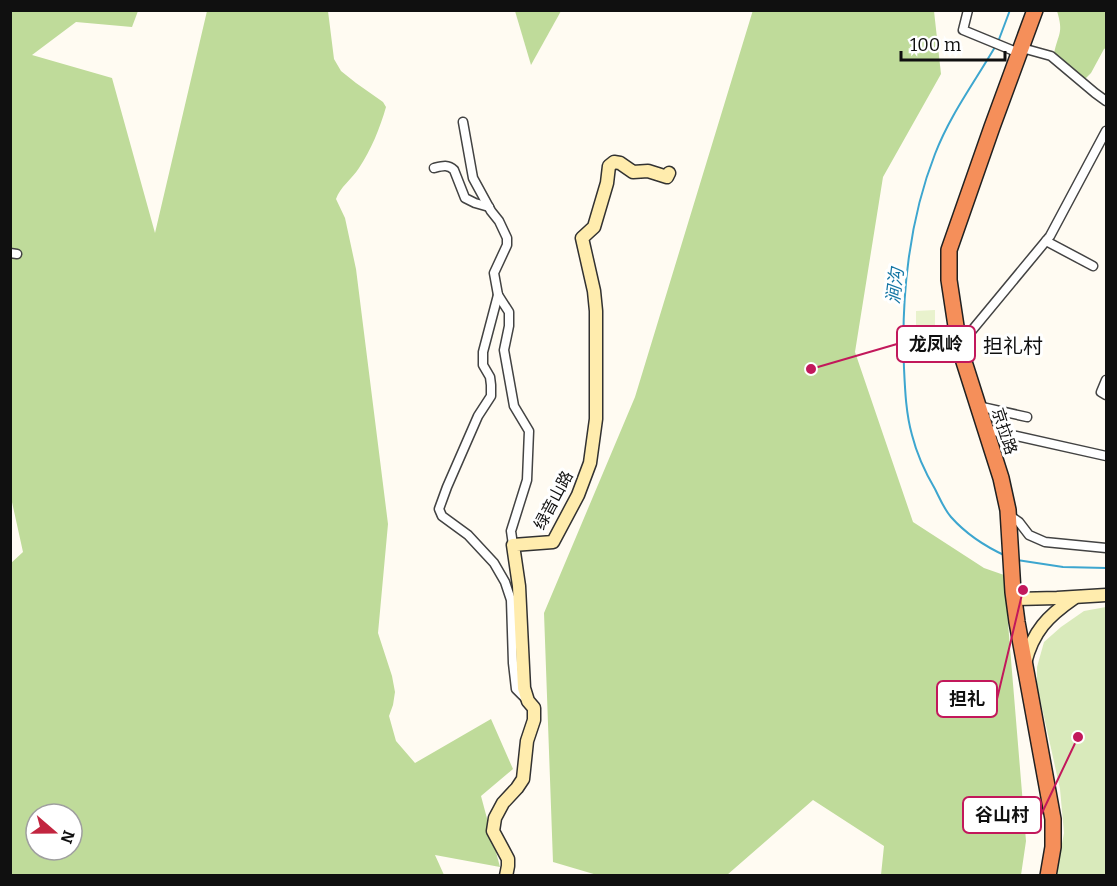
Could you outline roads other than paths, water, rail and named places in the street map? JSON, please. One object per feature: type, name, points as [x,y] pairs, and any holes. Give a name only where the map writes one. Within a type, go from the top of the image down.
[{"type":"highway","name":"京拉路","points":[[1035,10],[1016,50],[949,250],[949,280],[959,346],[1001,478],[1009,515],[1013,595],[1024,668],[1053,819],[1053,847],[1048,876]]},
{"type":"street","points":[[968,10],[963,30],[987,41],[1016,50],[1051,56],[1107,101]]},
{"type":"street","points":[[463,122],[473,178],[499,221],[507,238],[507,245],[494,273],[498,295],[483,352],[483,364],[490,377],[491,396],[478,416],[447,487],[440,509],[442,516],[468,535],[494,563],[505,582],[510,600],[516,689],[534,708],[534,720],[527,741],[523,778],[503,803],[495,818],[493,831],[508,859],[506,876]]},
{"type":"street","points":[[959,346],[1046,241],[1107,131]]},
{"type":"street","name":"绿音山路","points":[[513,545],[553,542],[578,495],[590,463],[596,419],[596,311],[594,291],[582,238],[594,226],[607,183],[609,166],[614,162],[620,163],[633,172],[648,171],[667,177],[669,173]]},
{"type":"street","points":[[434,168],[446,165],[450,167],[454,170],[465,198],[489,207]]},
{"type":"street","points":[[1046,241],[1093,266]]},
{"type":"street","points":[[498,295],[509,312],[509,326],[504,350],[514,406],[529,431],[527,480],[511,531],[519,586],[524,688],[528,701]]},
{"type":"street","points":[[1107,380],[1101,392],[1107,395]]},
{"type":"street","points":[[977,405],[1027,417]]},
{"type":"street","points":[[985,429],[1107,456]]},
{"type":"street","points":[[1009,515],[1019,522],[1029,535],[1045,542],[1107,548]]},
{"type":"street","points":[[1013,595],[1075,597],[1107,595]]},
{"type":"street","points":[[1024,668],[1030,646],[1041,626],[1075,597]]},
{"type":"waterway","name":"涧沟","points":[[998,42],[1010,10]]},
{"type":"waterway","name":"涧沟","points":[[995,47],[948,126],[926,179],[909,259],[903,341],[908,419],[925,470],[944,507],[957,523],[976,540],[1006,556]]},
{"type":"waterway","name":"涧沟","points":[[1017,560],[1063,567],[1106,568]]},
{"type":"place","name":"龙凤岭","points":[[811,369]]},
{"type":"place","name":"担礼","points":[[1023,590]]},
{"type":"place","name":"谷山村","points":[[1078,737]]},
{"type":"district","name":"担礼村","points":[[1013,346]]}]
